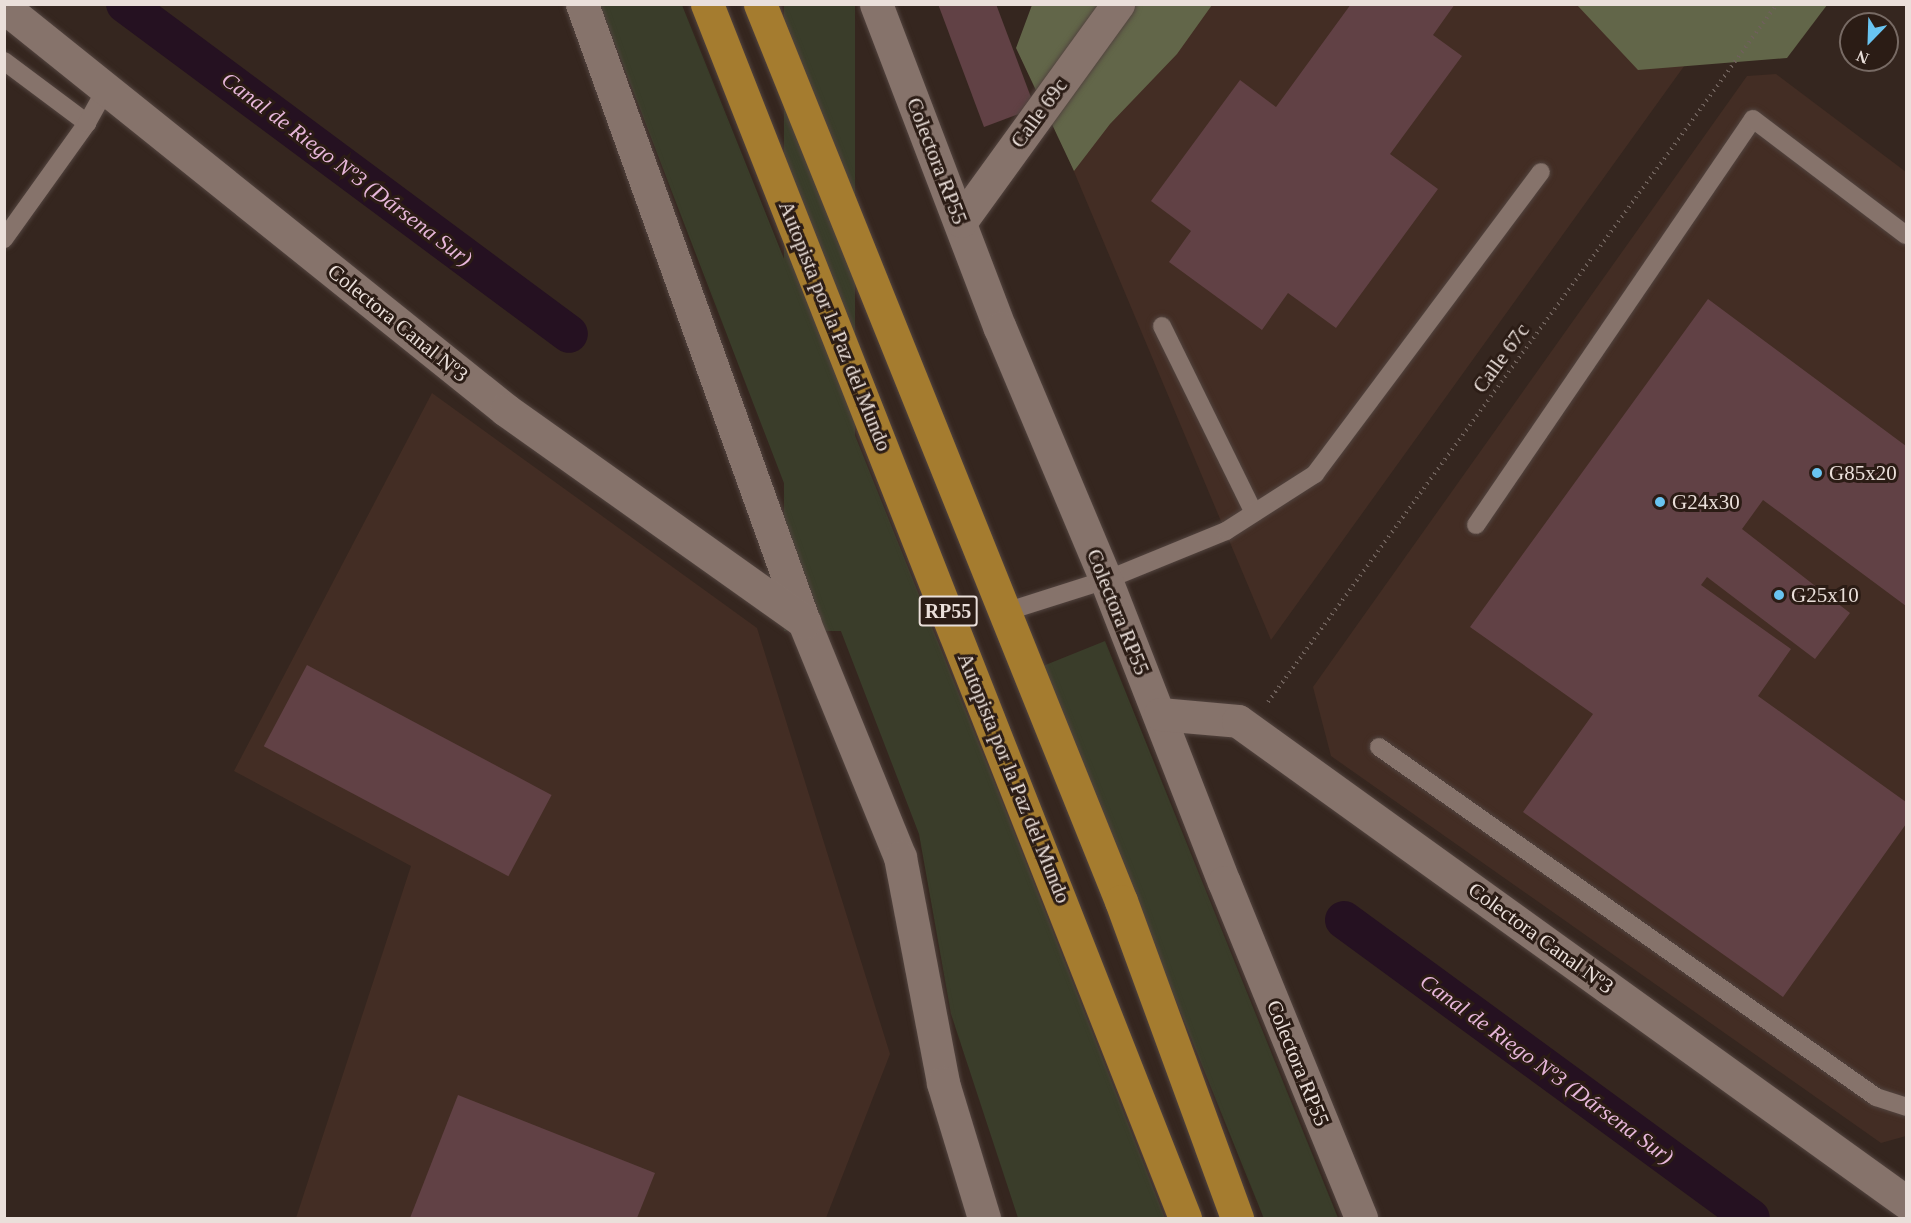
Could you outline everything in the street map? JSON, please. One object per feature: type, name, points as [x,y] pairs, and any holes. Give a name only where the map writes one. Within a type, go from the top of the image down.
[{"type":"highway","name":"Autopista por la Paz del Mundo","points":[[707,4],[1185,1218]]},
{"type":"highway","name":"RP55","points":[[760,4],[1120,901],[1237,1218]]},
{"type":"street","points":[[582,4],[804,622],[900,857],[943,1083],[984,1218]]},
{"type":"street","name":"Colectora RP55","points":[[876,4],[961,221],[1000,328],[1106,580],[1224,882],[1361,1218]]},
{"type":"street","name":"Calle 69c","points":[[961,221],[1118,4]]},
{"type":"street","name":"Colectora Canal Nº3","points":[[4,7],[506,410],[804,622]]},
{"type":"street","name":"Colectora Canal Nº3","points":[[1160,714],[1238,721],[1906,1202]]},
{"type":"lane","points":[[4,61],[87,123]]},
{"type":"lane","points":[[4,239],[87,123],[106,89]]},
{"type":"lane","points":[[1476,525],[1753,119],[1906,235]]},
{"type":"lane","points":[[1005,612],[1106,580],[1226,531],[1315,474],[1541,172]]},
{"type":"lane","points":[[1162,326],[1254,513]]},
{"type":"lane","points":[[1379,747],[1876,1097],[1906,1107]]},
{"type":"path","name":"Calle 67c","points":[[1248,729],[1777,4]]},
{"type":"shaded area","points":[[1698,4],[1718,19],[1271,640],[1062,143],[1159,5]]},
{"type":"shaded area","points":[[1776,74],[1906,172],[1906,1136],[1881,1143],[1331,756],[1313,687],[1747,76]]},
{"type":"shaded area","points":[[432,393],[757,628],[890,1054],[826,1218],[296,1218],[411,866],[234,771]]},
{"type":"green space","points":[[600,5],[682,5],[1002,801],[1165,1218],[1018,1218],[951,1014],[919,834]]},
{"type":"green space","points":[[784,5],[855,5],[855,631],[784,631]]},
{"type":"green space","points":[[1032,5],[1212,5],[1177,54],[1110,124],[1074,171],[1016,48]]},
{"type":"green space","points":[[1577,5],[1827,5],[1787,58],[1638,70]]},
{"type":"green space","points":[[1105,641],[1338,1218],[1264,1218],[1041,667]]},
{"type":"building","points":[[938,4],[996,4],[1035,108],[984,127]]},
{"type":"building","points":[[1351,4],[1455,4],[1433,35],[1462,56],[1390,154],[1438,189],[1336,328],[1288,293],[1262,330],[1169,262],[1191,231],[1151,201],[1240,80],[1276,107]]},
{"type":"building","points":[[1708,299],[1906,446],[1906,606],[1763,500],[1742,529],[1850,613],[1815,659],[1707,577],[1701,585],[1791,649],[1758,696],[1906,802],[1906,824],[1783,997],[1523,812],[1593,714],[1470,627]]},
{"type":"building","points":[[307,665],[552,795],[508,876],[264,746]]},
{"type":"building","points":[[458,1095],[655,1173],[637,1218],[410,1218]]},
{"type":"waterway","name":"Canal de Riego Nº3 (Dársena Sur)","points":[[125,4],[569,334]]},
{"type":"waterway","name":"Canal de Riego Nº3 (Dársena Sur)","points":[[1344,920],[1751,1218]]},
{"type":"place","name":"G85x20","points":[[1817,473]]},
{"type":"place","name":"G24x30","points":[[1660,502]]},
{"type":"place","name":"G25x10","points":[[1779,595]]}]
